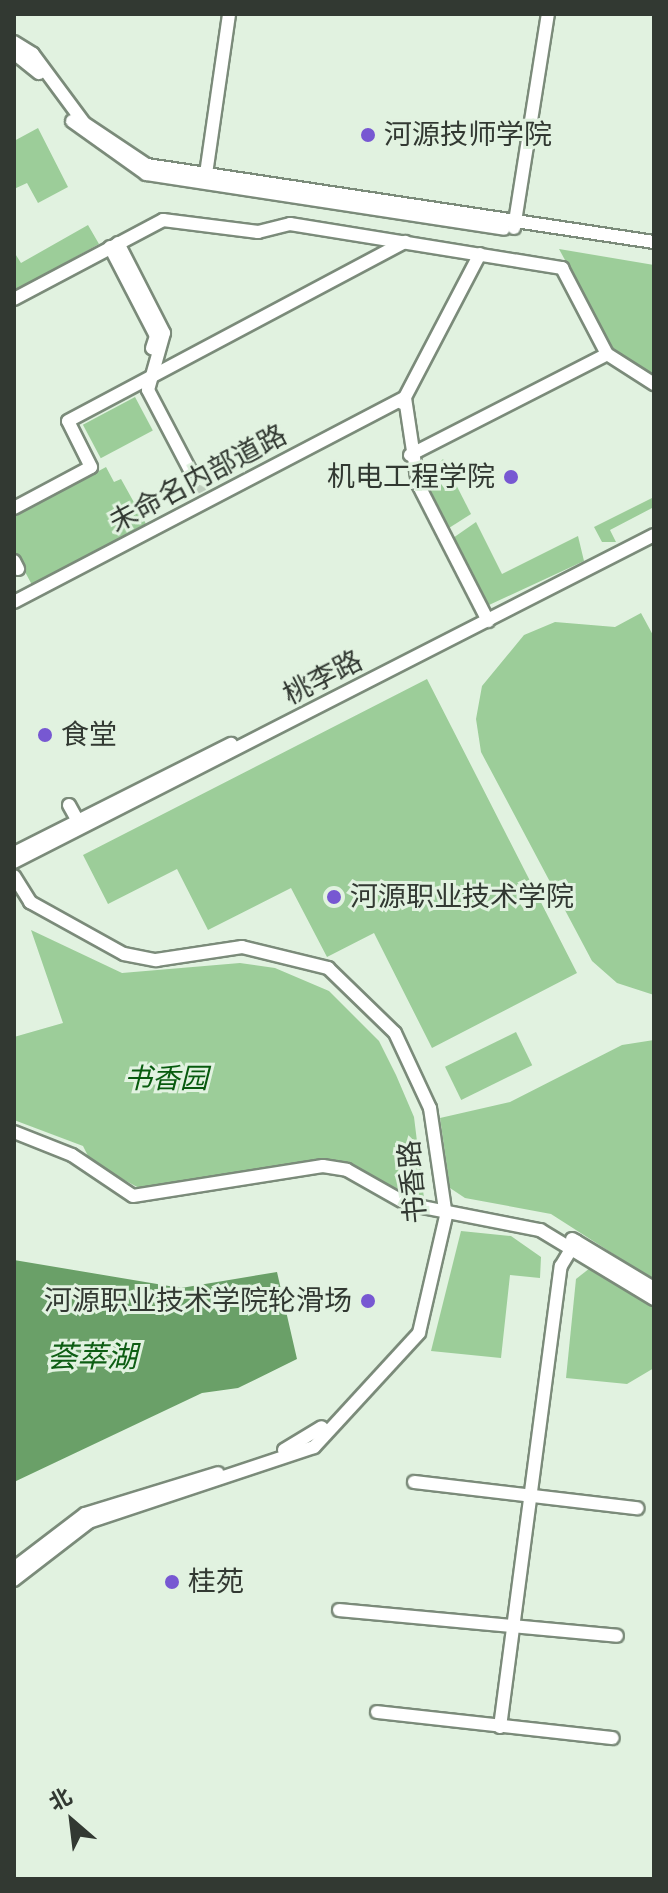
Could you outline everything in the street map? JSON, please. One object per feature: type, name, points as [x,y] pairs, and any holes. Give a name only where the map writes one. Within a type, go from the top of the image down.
[{"type":"street","points":[[205,180],[229,14]]},
{"type":"street","points":[[515,226],[548,14]]},
{"type":"street","points":[[14,42],[33,54],[84,123],[147,165],[205,180]]},
{"type":"street","points":[[14,53],[31,64],[81,132],[146,174],[515,226],[654,250]]},
{"type":"street","points":[[14,299],[163,220],[258,232],[290,224],[562,268],[607,354],[654,384]]},
{"type":"street","points":[[515,226],[654,242]]},
{"type":"street","points":[[14,508],[91,467],[68,421],[400,241]]},
{"type":"street","points":[[114,245],[164,333],[146,378],[186,472]]},
{"type":"street","points":[[480,254],[402,402],[418,484],[483,619]]},
{"type":"street","points":[[411,455],[607,354]]},
{"type":"street","name":"未命名内部道路","points":[[14,605],[202,502],[402,402]]},
{"type":"street","name":"桃李路","points":[[483,619],[654,528]]},
{"type":"street","name":"桃李路","points":[[14,862],[80,825],[483,619],[654,535]]},
{"type":"street","points":[[69,805],[80,825]]},
{"type":"street","name":"桃李路","points":[[14,853],[80,825]]},
{"type":"street","name":"书香路","points":[[14,876],[30,902],[124,954],[156,960],[242,947],[328,968],[395,1033],[430,1108],[439,1207],[419,1333],[314,1447],[89,1522],[14,1580]]},
{"type":"street","name":"书香路","points":[[14,889],[25,906],[122,959],[154,965],[274,955],[346,991],[390,1036],[425,1110],[439,1207],[412,1329],[309,1440],[85,1514],[14,1568]]},
{"type":"street","points":[[14,1132],[72,1155],[133,1196],[323,1166],[347,1170],[387,1198],[439,1207],[519,1213],[654,1288]]},
{"type":"street","points":[[574,1244],[654,1299]]},
{"type":"street","points":[[500,1727],[561,1266],[574,1244]]},
{"type":"street","points":[[414,1482],[637,1508]]},
{"type":"street","points":[[339,1610],[617,1636]]},
{"type":"street","points":[[377,1712],[613,1738]]},
{"type":"green space","points":[[38,128],[68,187],[38,203],[27,183],[14,189],[14,141]]},
{"type":"green space","points":[[88,225],[99,244],[14,291],[14,252],[21,263]]},
{"type":"green space","points":[[559,249],[654,265],[654,376],[618,358]]},
{"type":"green space","points":[[135,397],[153,431],[101,458],[83,425]]},
{"type":"green space","points":[[443,459],[471,514],[449,528],[425,479]]},
{"type":"green space","points":[[106,467],[114,482],[121,479],[146,524],[32,585],[14,551],[14,517]]},
{"type":"green space","points":[[654,497],[654,507],[610,530],[616,542],[602,542],[594,527]]},
{"type":"green space","points":[[476,522],[502,574],[578,536],[584,561],[489,605],[453,538]]},
{"type":"green space","points":[[641,613],[654,637],[654,995],[617,983],[592,961],[481,752],[476,719],[482,686],[524,635],[555,622],[615,627]]},
{"type":"green space","points":[[427,679],[577,973],[432,1048],[374,933],[327,957],[291,888],[208,930],[177,869],[108,904],[83,855]]},
{"type":"green space","name":"书香园","points":[[31,930],[122,973],[240,963],[275,968],[329,991],[379,1041],[396,1075],[414,1117],[424,1198],[390,1191],[350,1164],[325,1159],[139,1188],[91,1162],[83,1146],[14,1120],[14,1037],[63,1023]]},
{"type":"green space","points":[[516,1032],[532,1065],[461,1100],[445,1067]]},
{"type":"green space","points":[[654,1040],[654,1280],[551,1214],[465,1198],[450,1188],[440,1118],[510,1102],[622,1045]]},
{"type":"green space","points":[[461,1231],[511,1236],[541,1257],[540,1278],[510,1275],[501,1358],[431,1351]]},
{"type":"green space","points":[[590,1268],[654,1306],[654,1368],[627,1384],[566,1378],[576,1279]]},
{"type":"water","name":"荟萃湖","points":[[14,1260],[181,1288],[277,1272],[297,1359],[238,1388],[202,1393],[14,1482]]},
{"type":"tunnel","points":[[190,470],[201,492]]},
{"type":"place","name":"河源技师学院","points":[[368,135]]},
{"type":"place","name":"机电工程学院","points":[[511,477]]},
{"type":"place","name":"食堂","points":[[45,735]]},
{"type":"place","name":"河源职业技术学院","points":[[334,897]]},
{"type":"place","name":"河源职业技术学院轮滑场","points":[[368,1301]]},
{"type":"place","name":"桂苑","points":[[172,1582]]}]
